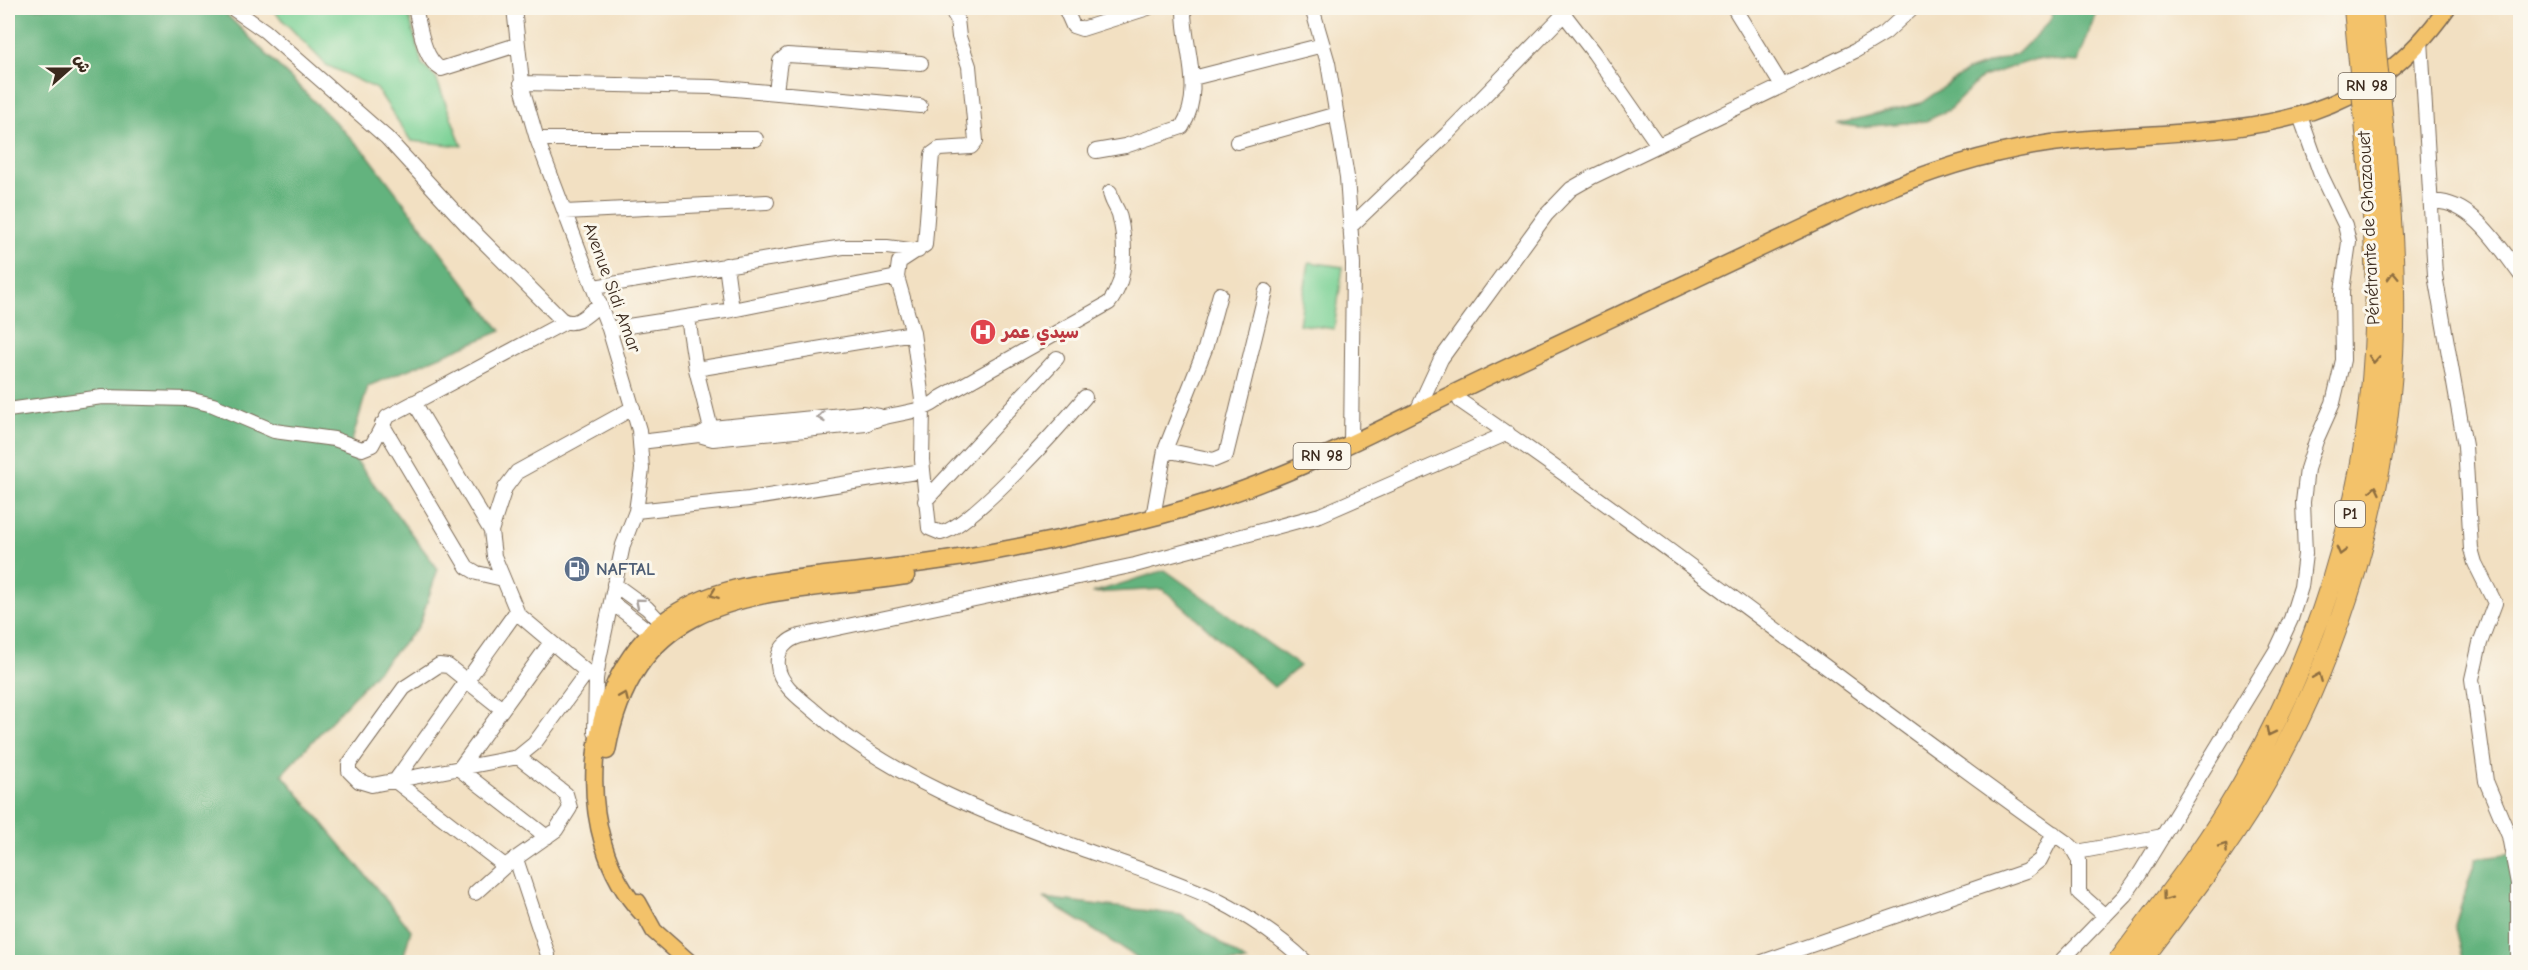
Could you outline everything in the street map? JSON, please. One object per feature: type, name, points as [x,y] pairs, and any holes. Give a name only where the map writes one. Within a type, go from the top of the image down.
[{"type":"highway","name":"Pénétrante de Ghazaouet","points":[[2118,963],[2204,845],[2260,753],[2292,689],[2314,633],[2349,519],[2371,390],[2376,297],[2354,8]]},
{"type":"highway","name":"Pénétrante de Ghazaouet","points":[[2140,963],[2237,830],[2288,742],[2315,685],[2337,626],[2370,510],[2389,399],[2394,308],[2372,8]]},
{"type":"main road","name":"RN 98","points":[[642,913],[611,838],[605,805],[604,771],[608,744],[625,693],[661,632],[747,597],[969,566],[1208,512],[1285,483],[1872,205],[1942,177],[2030,156],[2233,134],[2300,117],[2334,104],[2366,86],[2395,65],[2421,40],[2447,8]]},
{"type":"main road","name":"RN 98","points":[[689,963],[661,939],[625,890],[602,833],[595,798],[595,756],[613,687],[631,653],[708,596],[743,586],[967,556],[1153,517],[1234,493],[1351,443],[1869,196],[1938,169],[1997,153],[2053,143],[2262,125]]},
{"type":"street","points":[[232,8],[265,31],[387,138],[466,224],[565,322]]},
{"type":"street","points":[[415,8],[427,52],[434,65],[441,69],[517,45]]},
{"type":"street","name":"Avenue Sidi Amar","points":[[514,8],[521,83],[537,139],[609,329],[633,408],[640,442],[642,469],[636,511],[623,545],[611,602],[591,675],[595,756]]},
{"type":"street","points":[[950,8],[957,19],[959,36],[969,66],[976,141],[971,147],[939,149],[932,154],[925,245],[900,262],[897,277],[913,333],[923,407],[924,501],[927,521],[933,532],[948,532],[959,525],[1062,425],[1085,396]]},
{"type":"street","points":[[1065,8],[1073,26],[1078,28],[1148,8]]},
{"type":"street","points":[[1096,151],[1125,146],[1182,127],[1192,95],[1193,78],[1183,30],[1184,8]]},
{"type":"street","points":[[1312,8],[1323,45],[1347,177],[1353,264],[1351,443]]},
{"type":"street","points":[[1734,8],[1746,23],[1782,86]]},
{"type":"street","points":[[1417,411],[1441,359],[1553,206],[1581,183],[1870,42],[1912,8]]},
{"type":"street","points":[[1350,227],[1448,134],[1561,11],[1658,145]]},
{"type":"street","points":[[2421,40],[2435,275],[2466,456],[2471,549],[2475,563],[2495,603],[2480,644],[2472,679],[2486,781],[2509,836],[2518,884],[2518,963]]},
{"type":"street","points":[[1193,78],[1323,45]]},
{"type":"street","points":[[776,91],[780,61],[787,55],[921,63]]},
{"type":"street","points":[[521,83],[776,91],[920,106]]},
{"type":"street","points":[[1237,142],[1337,114]]},
{"type":"street","points":[[2060,963],[2125,895],[2163,836],[2277,649],[2291,619],[2303,579],[2305,484],[2311,455],[2331,409],[2341,375],[2345,331],[2342,291],[2349,242],[2346,225],[2321,175],[2300,117]]},
{"type":"street","points":[[537,139],[756,139]]},
{"type":"street","points":[[640,442],[699,435],[866,424],[879,416],[934,405],[940,398],[1109,303],[1120,286],[1124,241],[1118,212],[1110,192]]},
{"type":"street","points":[[565,212],[767,202]]},
{"type":"street","points":[[2431,202],[2448,204],[2479,224],[2520,274]]},
{"type":"street","points":[[594,287],[843,247],[886,247],[918,251]]},
{"type":"street","points":[[726,266],[732,310]]},
{"type":"street","points":[[609,329],[688,318],[897,277]]},
{"type":"street","points":[[1165,450],[1214,459],[1226,455],[1266,291]]},
{"type":"street","points":[[1153,517],[1165,450],[1205,349],[1220,294]]},
{"type":"street","points":[[8,410],[102,397],[188,399],[213,405],[274,431],[334,439],[362,449],[372,445],[387,417],[565,322],[578,321],[600,304]]},
{"type":"street","points":[[688,318],[696,369],[713,434]]},
{"type":"street","points":[[696,369],[913,333]]},
{"type":"street","points":[[924,501],[1057,358]]},
{"type":"street","points":[[1460,401],[1508,433],[1721,588],[1850,687],[2054,833],[2076,852],[2079,860],[2079,893],[2105,916]]},
{"type":"street","points":[[414,402],[491,531]]},
{"type":"street","points":[[502,709],[442,664],[412,682],[348,766],[350,772],[363,783],[372,785],[518,757],[534,744],[591,675],[516,612],[492,550],[491,531],[508,482],[517,472],[633,408]]},
{"type":"street","points":[[1351,421],[1358,430],[1368,435]]},
{"type":"street","points":[[382,424],[467,567],[477,573],[502,579]]},
{"type":"street","points":[[1306,963],[1257,923],[1210,897],[995,815],[941,792],[898,769],[839,731],[796,694],[779,672],[779,655],[789,640],[800,636],[1135,565],[1320,515],[1508,433]]},
{"type":"street","points":[[636,511],[749,499],[922,471]]},
{"type":"street","points":[[614,584],[661,632]]},
{"type":"street","points":[[611,602],[661,632]]},
{"type":"street","points":[[395,781],[516,612]]},
{"type":"street","points":[[459,769],[551,642]]},
{"type":"street","points":[[475,893],[510,862],[547,837],[565,818],[570,801],[566,794],[518,757]]},
{"type":"street","points":[[459,769],[547,837]]},
{"type":"street","points":[[395,781],[510,862],[548,954]]},
{"type":"street","points":[[1762,963],[2026,871],[2040,860],[2054,833]]},
{"type":"street","points":[[2076,852],[2163,836]]},
{"type":"green space","points":[[8,8],[220,8],[367,154],[501,331],[368,386],[349,451],[438,569],[419,626],[282,774],[411,930],[402,962],[8,962]]},
{"type":"green space","points":[[271,8],[407,8],[422,64],[436,78],[462,146],[411,141],[377,89],[326,65]]},
{"type":"green space","points":[[2053,8],[2098,8],[2078,62],[2036,59],[1982,77],[1949,110],[1926,121],[1860,127],[1837,124],[1921,103],[1967,71],[2018,53],[2051,20]]},
{"type":"green space","points":[[1309,262],[1343,267],[1334,329],[1299,324]]},
{"type":"green space","points":[[1165,570],[1300,666],[1274,687],[1163,589],[1092,593]]},
{"type":"green space","points":[[2520,852],[2520,962],[2464,962],[2455,925],[2476,858]]},
{"type":"green space","points":[[1043,898],[1181,915],[1247,962],[1144,962]]},
{"type":"place","name":"سيدي عمر","points":[[983,332]]},
{"type":"place","name":"NAFTAL","points":[[577,569]]}]
